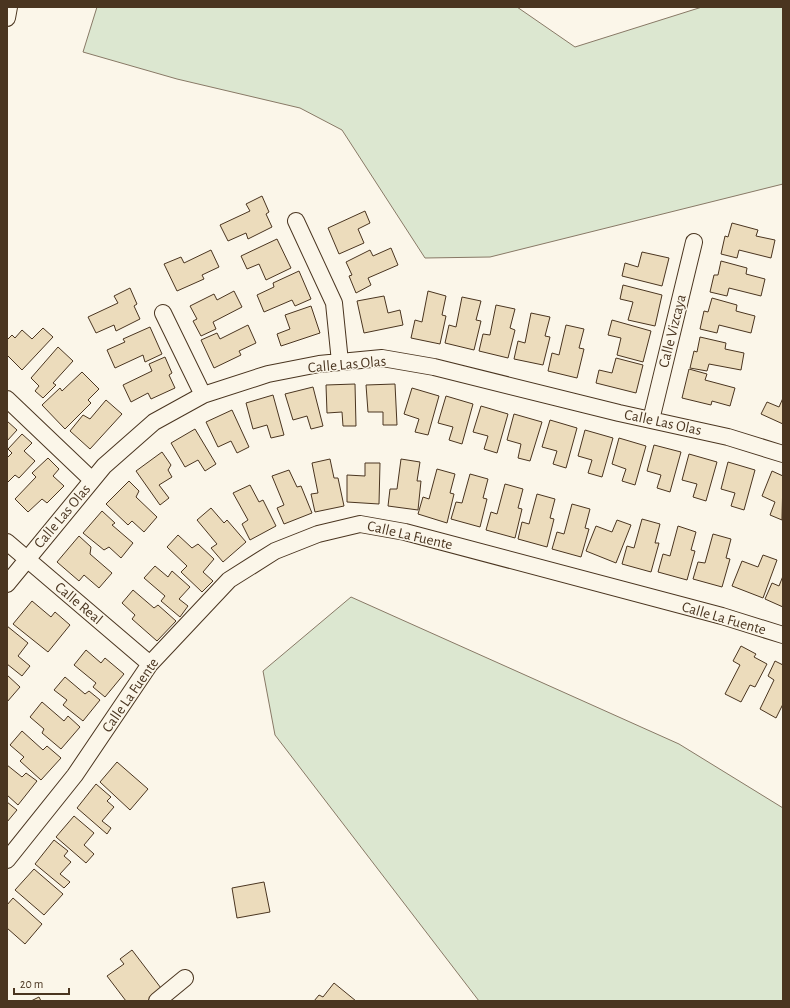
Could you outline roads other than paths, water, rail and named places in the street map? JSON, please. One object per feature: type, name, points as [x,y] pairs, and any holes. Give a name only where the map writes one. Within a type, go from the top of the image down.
[{"type":"street","points":[[7,18],[9,7]]},
{"type":"street","points":[[296,221],[334,303],[340,362]]},
{"type":"street","name":"Calle Vizcaya","points":[[651,420],[694,242]]},
{"type":"street","points":[[163,313],[203,395]]},
{"type":"street","name":"Calle Las Olas","points":[[7,584],[104,466],[154,422],[203,395],[268,374],[340,362],[382,358],[434,367],[651,420],[728,437],[783,454]]},
{"type":"street","points":[[7,399],[92,480]]},
{"type":"street","name":"Calle La Fuente","points":[[7,860],[75,775],[150,664],[229,580],[275,551],[318,534],[360,524],[405,532],[722,616],[783,635]]},
{"type":"street","name":"Calle Real","points":[[7,542],[150,664]]},
{"type":"street","points":[[157,1001],[185,978]]}]
